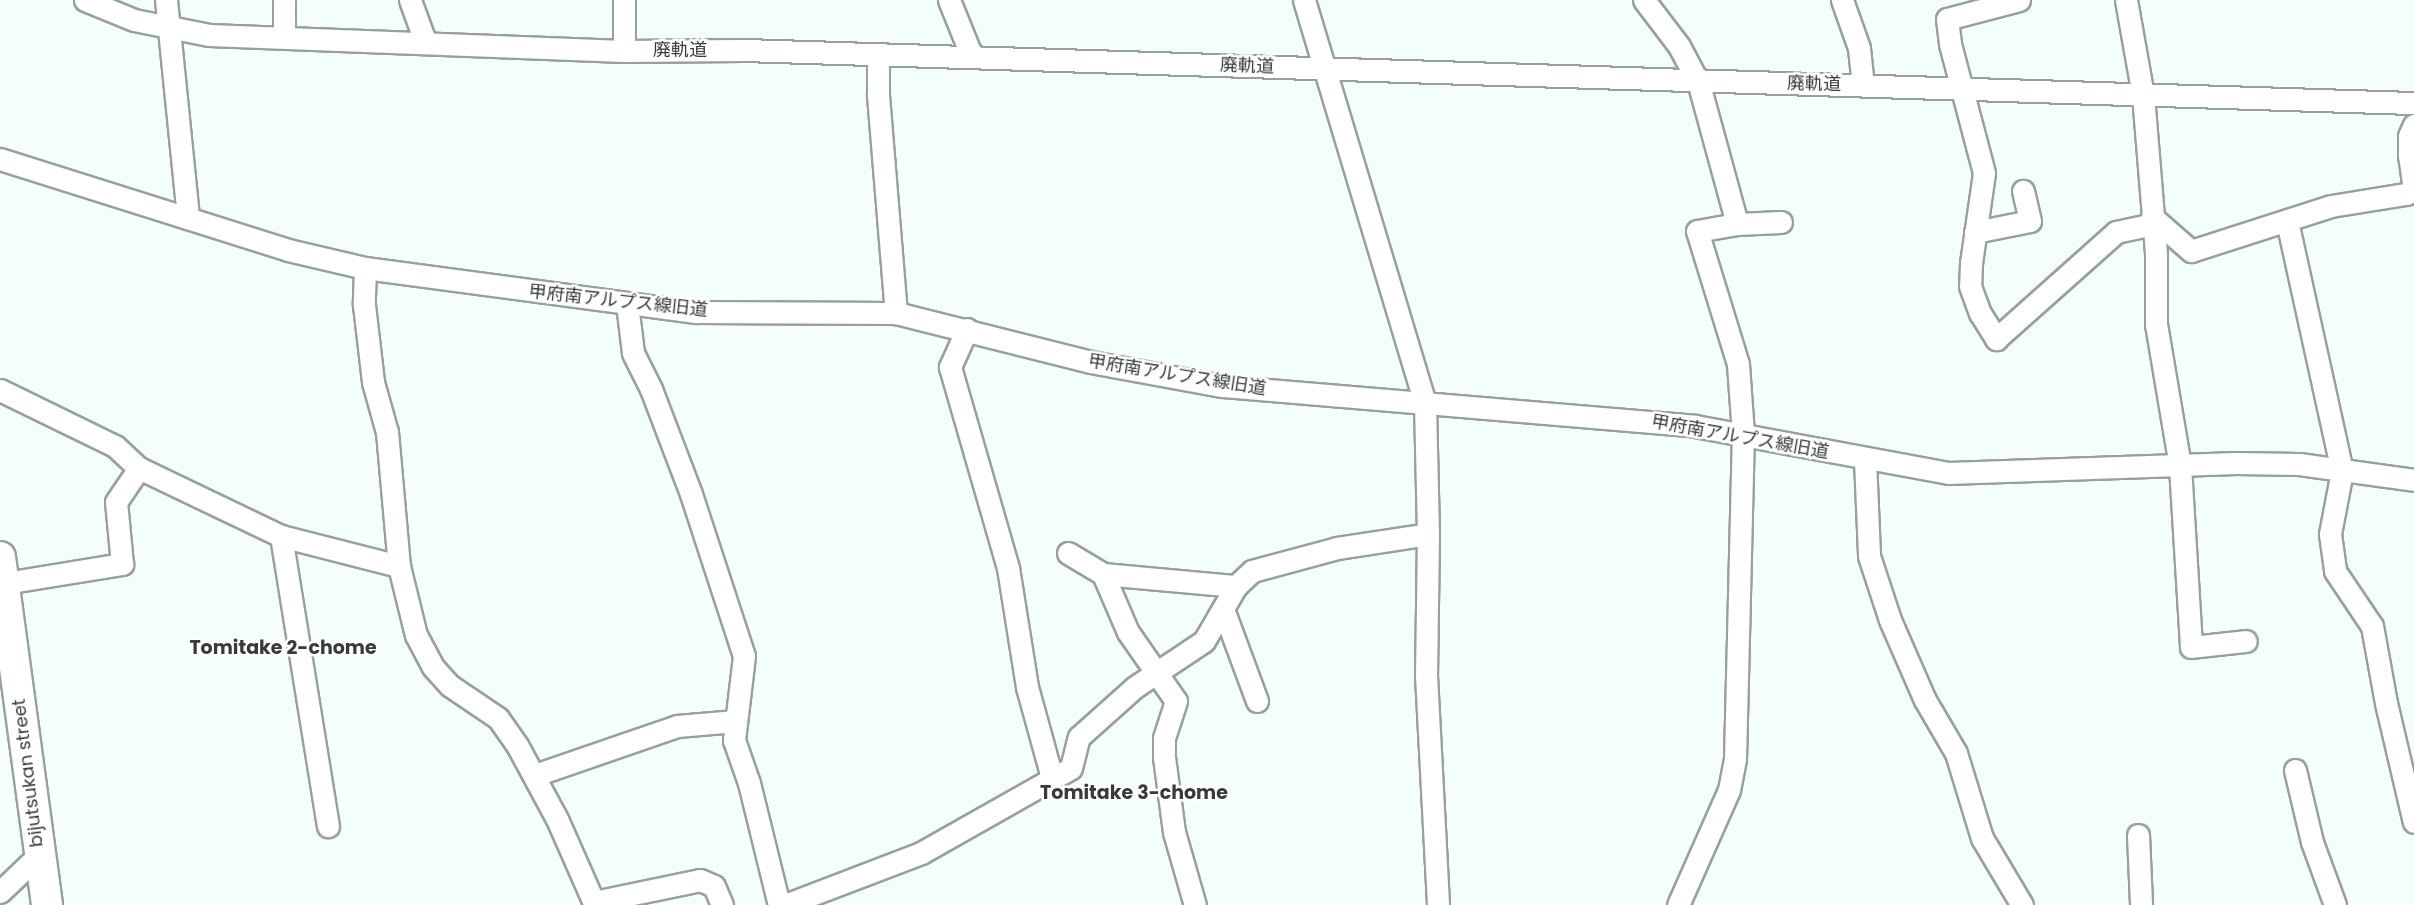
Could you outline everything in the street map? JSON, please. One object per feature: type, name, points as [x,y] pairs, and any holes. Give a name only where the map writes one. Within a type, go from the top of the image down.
[{"type":"highway","name":"bijutsukan street","points":[[2,570],[38,856],[47,905]]},
{"type":"street","name":"廃軌道","points":[[85,0],[134,20],[209,35],[425,41],[624,51],[744,50],[1962,86],[2143,95],[2414,103]]},
{"type":"street","points":[[166,0],[188,218]]},
{"type":"street","points":[[284,0],[284,37]]},
{"type":"street","points":[[410,0],[425,41]]},
{"type":"street","points":[[624,0],[624,51]]},
{"type":"street","points":[[949,0],[972,57]]},
{"type":"street","points":[[1304,0],[1425,403],[1428,534],[1426,675],[1438,905]]},
{"type":"street","points":[[1644,0],[1679,46],[1698,80],[1737,223]]},
{"type":"street","points":[[1842,0],[1859,48],[1863,85]]},
{"type":"street","points":[[2019,0],[1946,10],[1950,44],[1984,173],[1970,286],[1980,313],[1996,339],[2116,232],[2152,220]]},
{"type":"street","points":[[2126,0],[2143,95],[2156,254],[2155,324],[2180,466],[2191,646],[2246,641]]},
{"type":"street","points":[[878,54],[878,95],[896,313]]},
{"type":"street","points":[[2152,220],[2190,251],[2330,206],[2406,194],[2414,190],[2409,156],[2409,135],[2414,125]]},
{"type":"street","name":"甲府南アルプス線旧道","points":[[0,159],[288,250],[365,268],[695,312],[896,313],[1091,362],[1222,386],[1649,421],[1743,434],[1920,470],[1974,474],[2299,464],[2414,480]]},
{"type":"street","points":[[1975,233],[2030,221],[2023,191]]},
{"type":"street","points":[[2287,221],[2342,471],[2330,534],[2335,570],[2372,626],[2386,703],[2414,822]]},
{"type":"street","points":[[1678,905],[1729,790],[1735,759],[1743,434],[1738,364],[1698,231],[1737,223],[1781,222]]},
{"type":"street","points":[[365,268],[364,305],[373,382],[387,432],[399,566],[416,635],[433,667],[449,685],[498,718],[535,775],[594,903],[700,880],[714,886],[722,905]]},
{"type":"street","points":[[627,304],[633,353],[691,494],[744,656],[734,740],[749,783],[779,905]]},
{"type":"street","points":[[967,329],[950,367],[1008,568],[1027,687],[1052,778]]},
{"type":"street","points":[[0,390],[116,446],[139,468],[281,536],[399,566]]},
{"type":"street","points":[[1865,460],[1869,556],[1890,620],[1925,700],[1956,753],[1982,838],[2022,905]]},
{"type":"street","points":[[2,570],[122,564],[116,502],[139,468]]},
{"type":"street","points":[[785,905],[921,853],[1071,768],[1079,737],[1154,673],[1204,641],[1236,586],[1252,571],[1337,548],[1428,534]]},
{"type":"street","points":[[281,536],[328,826]]},
{"type":"street","points":[[1069,553],[1103,574],[1236,586]]},
{"type":"street","points":[[1103,574],[1128,632],[1176,701],[1164,738],[1164,757],[1174,832],[1195,905]]},
{"type":"street","points":[[1223,609],[1257,701]]},
{"type":"street","points":[[535,775],[677,726],[736,721]]},
{"type":"street","points":[[2295,770],[2312,842],[2335,905]]},
{"type":"street","points":[[2138,835],[2141,905]]},
{"type":"street","points":[[0,892],[38,856]]},
{"type":"district","name":"Tomitake 2-chome","points":[[283,648]]},
{"type":"district","name":"Tomitake 3-chome","points":[[1134,793]]}]
